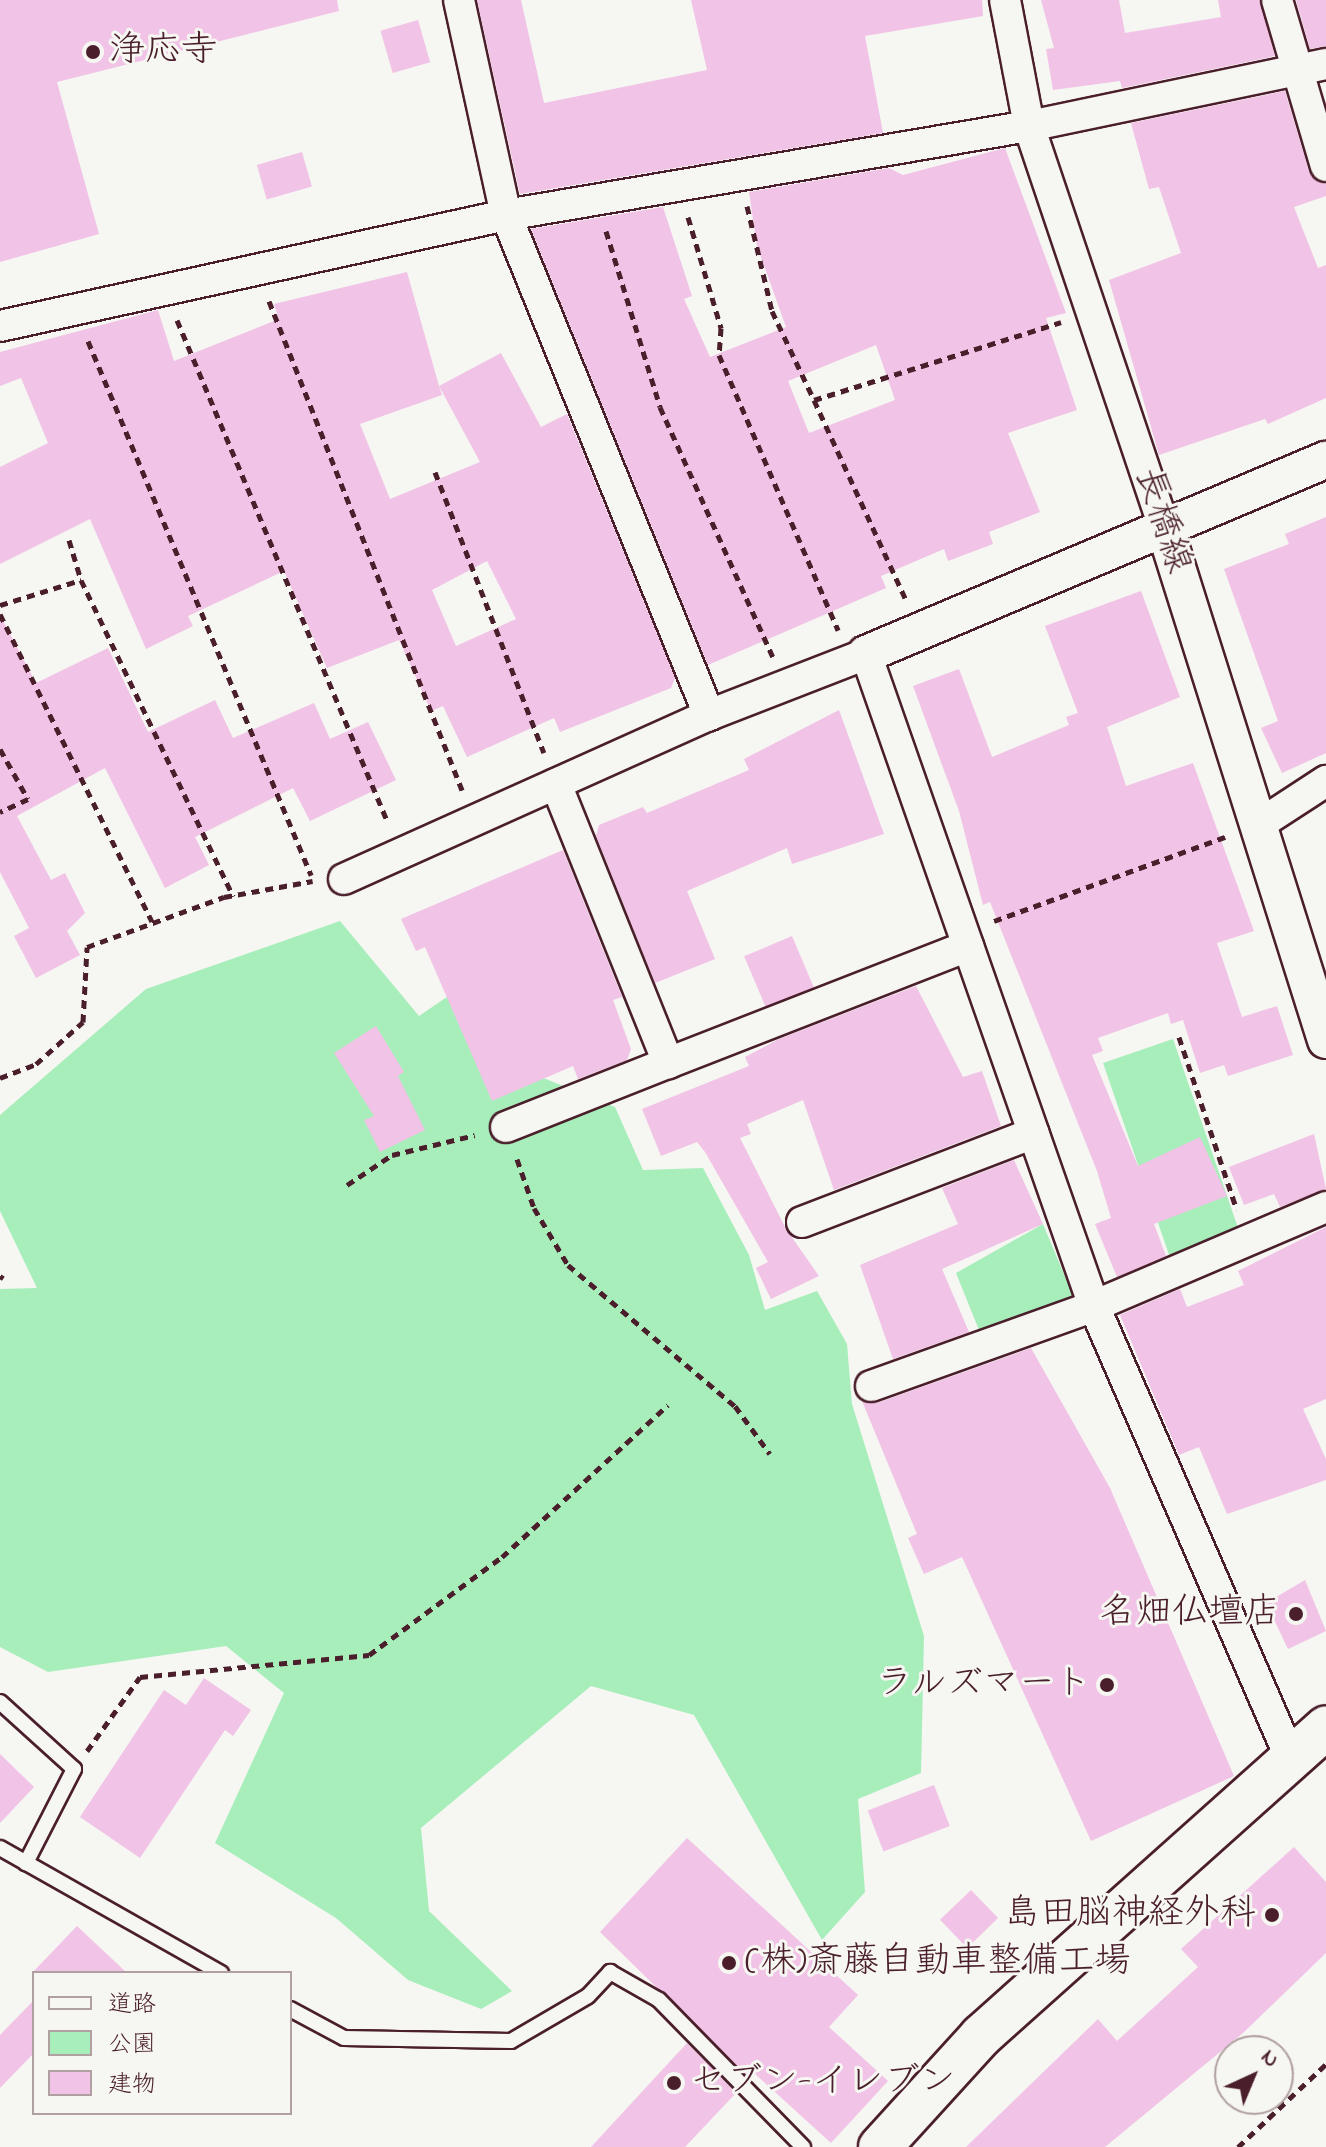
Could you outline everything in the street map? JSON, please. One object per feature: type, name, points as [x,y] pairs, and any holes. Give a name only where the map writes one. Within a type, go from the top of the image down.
[{"type":"main road","points":[[880,2147],[981,2036],[1326,1727]]},
{"type":"street","points":[[459,0],[506,215],[709,715]]},
{"type":"street","name":"長橋線","points":[[1005,0],[1029,126],[1164,526],[1260,824],[1318,984],[1326,1040]]},
{"type":"street","points":[[1277,0],[1293,72],[1326,166]]},
{"type":"street","points":[[0,326],[258,272],[506,215],[1029,126],[1326,64]]},
{"type":"street","points":[[344,879],[709,715],[929,631],[1164,526],[1326,460]]},
{"type":"street","points":[[859,657],[965,939],[1094,1306],[1291,1759]]},
{"type":"street","points":[[1260,824],[1326,781]]},
{"type":"street","points":[[556,784],[668,1063]]},
{"type":"street","points":[[506,1127],[965,939]]},
{"type":"street","points":[[802,1222],[1034,1133]]},
{"type":"street","points":[[871,1386],[1094,1306],[1326,1207]]},
{"type":"lane","points":[[0,1702],[74,1769],[26,1863]]},
{"type":"lane","points":[[0,1848],[217,1971]]},
{"type":"lane","points":[[292,2010],[344,2038],[511,2041],[588,1996],[610,1972],[659,2000],[803,2147]]},
{"type":"path","points":[[739,175],[772,311],[890,577],[929,631]]},
{"type":"path","points":[[679,186],[721,328],[719,355],[859,657]]},
{"type":"path","points":[[598,199],[660,407],[786,685]]},
{"type":"path","points":[[258,272],[474,821]]},
{"type":"path","points":[[165,292],[401,854]]},
{"type":"path","points":[[76,311],[314,880]]},
{"type":"path","points":[[814,400],[1093,312]]},
{"type":"path","points":[[435,472],[556,784]]},
{"type":"path","points":[[69,540],[81,580],[233,896]]},
{"type":"path","points":[[0,605],[81,580]]},
{"type":"path","points":[[0,614],[153,921]]},
{"type":"path","points":[[0,749],[28,799],[0,812]]},
{"type":"path","points":[[965,939],[1260,824]]},
{"type":"path","points":[[0,1078],[36,1064],[83,1022],[87,947],[153,921],[233,896],[314,880],[344,879]]},
{"type":"path","points":[[1179,1037],[1248,1240]]},
{"type":"path","points":[[347,1185],[392,1155],[506,1127],[534,1208],[568,1265],[735,1406],[770,1454]]},
{"type":"path","points":[[74,1769],[140,1677],[369,1655],[502,1557],[668,1405]]},
{"type":"path","points":[[1238,2147],[1326,2064]]},
{"type":"green space","points":[[340,921],[419,1016],[488,969],[541,1077],[615,1107],[643,1170],[703,1168],[749,1255],[765,1310],[817,1291],[847,1344],[852,1404],[924,1636],[921,1773],[858,1799],[865,1892],[822,1940],[694,1715],[591,1686],[421,1828],[429,1911],[512,1991],[481,2009],[408,1980],[336,1918],[215,1843],[284,1693],[226,1646],[48,1672],[0,1647],[0,1289],[37,1288],[0,1211],[0,1115],[146,989]]},
{"type":"green space","points":[[1173,1039],[1240,1233],[1170,1257],[1103,1063]]},
{"type":"green space","points":[[1043,1224],[1076,1303],[981,1335],[956,1273]]},
{"type":"building","points":[[0,0],[337,0],[339,11],[57,82],[99,234],[0,262]]},
{"type":"building","points":[[477,0],[521,0],[544,103],[707,70],[691,0],[982,0],[983,16],[865,36],[883,133],[520,194]]},
{"type":"building","points":[[1041,0],[1119,0],[1125,33],[1221,17],[1218,0],[1260,0],[1275,56],[1122,88],[1120,81],[1053,90],[1046,49],[1054,48]]},
{"type":"building","points":[[1296,0],[1326,0],[1326,46],[1310,49]]},
{"type":"building","points":[[418,20],[430,62],[393,73],[381,31]]},
{"type":"building","points":[[1285,91],[1309,171],[1326,184],[1326,196],[1294,207],[1318,268],[1326,265],[1326,398],[1268,424],[1265,419],[1159,455],[1109,280],[1181,253],[1159,187],[1149,189],[1131,123]]},
{"type":"building","points":[[1005,148],[1066,313],[1046,318],[1077,410],[1008,433],[1040,512],[989,532],[993,544],[948,561],[944,549],[881,576],[886,588],[708,665],[531,229],[663,207],[692,296],[684,299],[710,357],[786,327],[757,246],[749,192],[889,168],[903,175]],"holes":[[[876,345],[895,400],[809,433],[788,381]]]},
{"type":"building","points":[[302,152],[312,187],[267,200],[257,165]]},
{"type":"building","points":[[407,272],[439,386],[501,353],[541,427],[567,414],[675,678],[671,688],[560,732],[554,718],[467,757],[443,706],[431,711],[399,640],[327,668],[284,571],[188,616],[193,626],[146,649],[90,519],[0,564],[0,467],[48,443],[21,378],[0,386],[0,352],[158,310],[174,361],[279,319],[274,304]],"holes":[[[439,386],[480,462],[390,499],[360,424],[442,395]],[[487,561],[516,619],[456,646],[432,590]]]},
{"type":"building","points":[[1326,517],[1326,753],[1282,773],[1261,728],[1278,721],[1224,569],[1289,544],[1285,534]]},
{"type":"building","points":[[1141,591],[1180,697],[1107,727],[1126,786],[1193,763],[1254,931],[1217,943],[1242,1017],[1277,1006],[1293,1055],[1228,1076],[1224,1065],[1200,1073],[1183,1020],[1171,1024],[1168,1013],[1098,1038],[1103,1051],[1092,1055],[1138,1166],[1200,1137],[1227,1196],[1154,1224],[1166,1256],[1117,1277],[1095,1224],[1111,1218],[1097,1171],[990,902],[983,905],[959,811],[913,686],[959,669],[992,757],[1069,725],[1066,717],[1078,713],[1045,626]]},
{"type":"building","points":[[0,615],[36,683],[108,648],[148,732],[215,700],[233,738],[314,703],[330,739],[368,722],[396,780],[310,821],[293,788],[195,837],[209,865],[165,888],[105,768],[17,816],[51,880],[65,873],[85,913],[67,931],[80,955],[36,978],[14,936],[29,928],[0,872]]},
{"type":"building","points":[[839,710],[884,834],[792,864],[787,848],[687,891],[715,959],[655,983],[596,836],[599,825],[643,807],[647,813],[749,770],[744,759]]},
{"type":"building","points":[[563,850],[622,997],[613,1000],[631,1049],[627,1060],[578,1079],[573,1066],[492,1101],[425,947],[416,951],[401,919]]},
{"type":"building","points":[[792,936],[814,988],[766,1008],[744,956]]},
{"type":"building","points":[[916,986],[963,1077],[982,1071],[1001,1126],[834,1190],[803,1100],[747,1124],[751,1134],[740,1138],[786,1229],[819,1276],[771,1299],[756,1268],[768,1262],[705,1152],[697,1142],[661,1156],[642,1109],[749,1066],[745,1057],[779,1039]]},
{"type":"building","points":[[376,1026],[404,1072],[398,1076],[425,1130],[380,1152],[364,1120],[374,1116],[334,1053]]},
{"type":"building","points":[[1314,1134],[1326,1189],[1280,1207],[1274,1194],[1244,1205],[1229,1167]]},
{"type":"building","points":[[1014,1160],[1043,1224],[942,1269],[969,1332],[893,1359],[860,1265],[958,1224],[942,1188]]},
{"type":"building","points":[[1326,1227],[1326,1399],[1303,1409],[1326,1459],[1326,1480],[1227,1514],[1199,1447],[1179,1455],[1120,1315],[1180,1289],[1187,1307],[1244,1285],[1238,1271]]},
{"type":"building","points":[[1031,1348],[1110,1488],[1234,1776],[1091,1841],[962,1557],[924,1574],[908,1538],[917,1534],[862,1401],[877,1403]]},
{"type":"building","name":"名畑仏壇店","points":[[1305,1580],[1326,1631],[1288,1649],[1266,1603]]},
{"type":"building","points":[[204,1678],[251,1710],[233,1736],[225,1730],[140,1858],[80,1817],[164,1690],[186,1705]]},
{"type":"building","points":[[0,1754],[34,1787],[0,1823]]},
{"type":"building","points":[[934,1785],[950,1826],[883,1852],[868,1810]]},
{"type":"building","name":"(株)斎藤自動車整備工場","points":[[687,1838],[858,1995],[829,2027],[888,2081],[831,2143],[754,2073],[749,2078],[600,1932]]},
{"type":"building","points":[[1294,1847],[1326,1882],[1326,1953],[1241,2035],[1214,2035],[1214,2057],[1105,2147],[966,2147],[1098,2019],[1117,2041],[1198,1967],[1181,1949]]},
{"type":"building","points":[[971,1890],[998,1918],[967,1948],[940,1920]]},
{"type":"building","points":[[77,1926],[125,1971],[34,1971]]},
{"type":"building","points":[[32,2002],[32,2055],[0,2088],[0,2035]]},
{"type":"building","name":"セブン-イレブン","points":[[687,2043],[736,2093],[685,2147],[591,2147]]},
{"type":"place","name":"浄応寺","points":[[93,52]]},
{"type":"place","name":"名畑仏壇店","points":[[1296,1614]]},
{"type":"place","name":"ラルズマート","points":[[1107,1685]]},
{"type":"place","name":"島田脳神経外科","points":[[1272,1915]]},
{"type":"place","name":"(株)斎藤自動車整備工場","points":[[729,1963]]},
{"type":"place","name":"セブン-イレブン","points":[[674,2083]]}]
